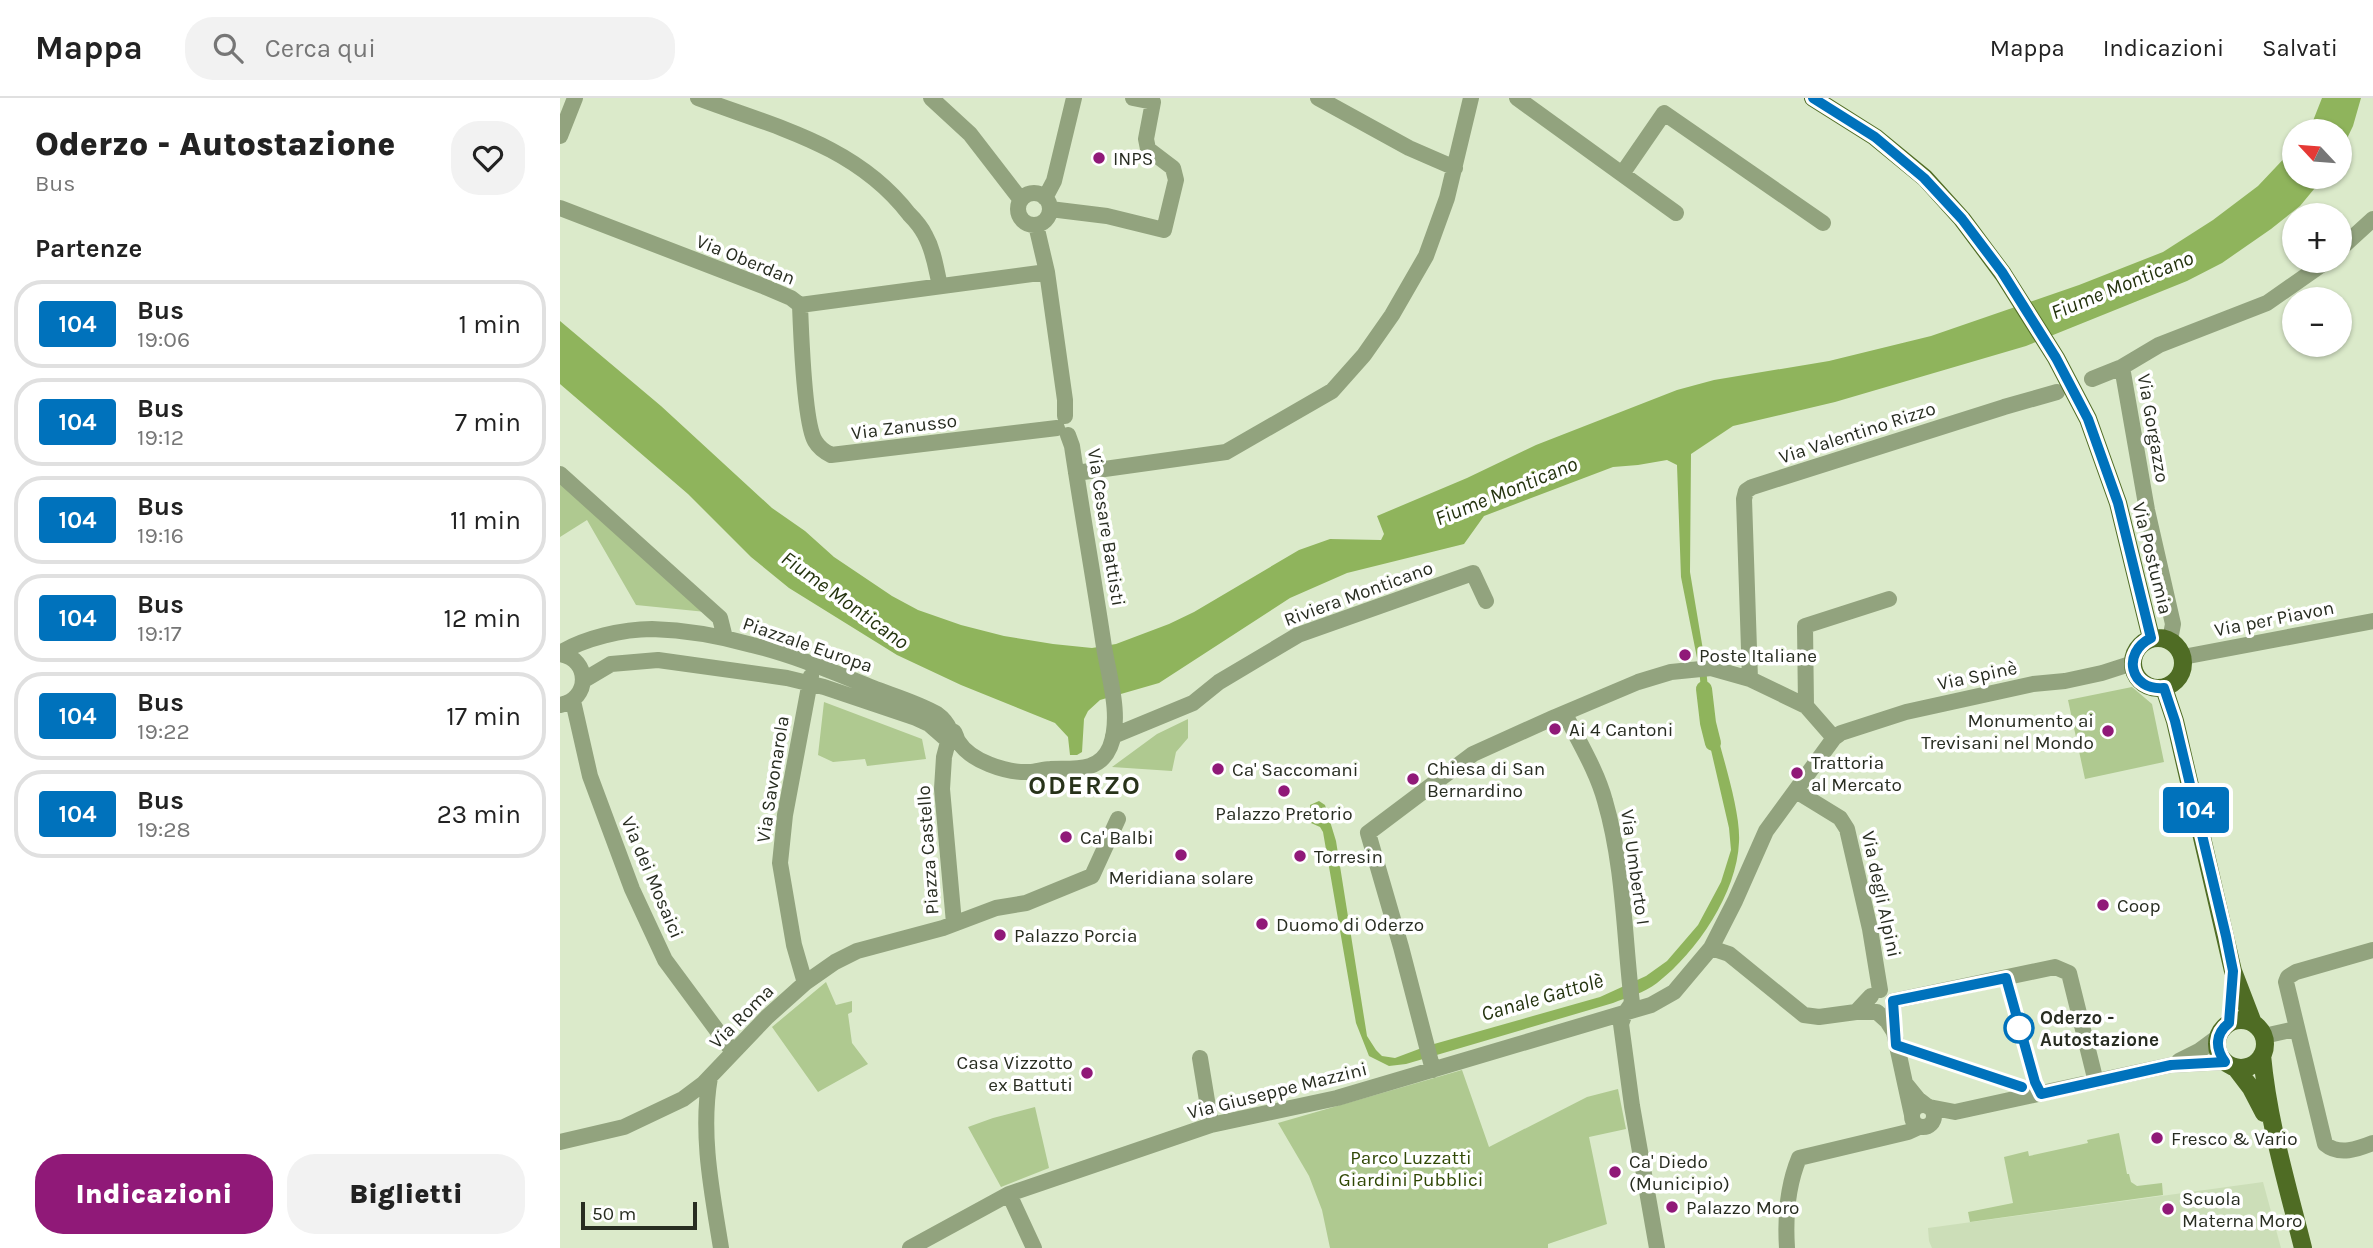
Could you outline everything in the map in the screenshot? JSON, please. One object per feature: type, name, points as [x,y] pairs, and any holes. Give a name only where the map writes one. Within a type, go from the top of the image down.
[{"type":"main road","name":"Via Postumia","points":[[1813,98],[1875,137],[1924,178],[1962,219],[2010,284],[2056,358],[2088,419],[2118,503],[2151,638]]},
{"type":"main road","name":"Via Postumia","points":[[2133,663],[2138,648],[2151,638],[2158,637],[2170,640],[2181,650],[2183,657]]},
{"type":"main road","points":[[2133,663],[2133,670],[2142,683],[2148,687],[2164,688],[2171,685],[2182,673],[2183,657]]},
{"type":"main road","points":[[2164,688],[2175,721],[2233,971],[2266,1044],[2262,1055],[2265,1089],[2303,1248]]},
{"type":"main road","points":[[2233,971],[2219,1054],[2251,1088],[2274,1131]]},
{"type":"main road","points":[[2224,1030],[2240,1019],[2259,1030]]},
{"type":"main road","points":[[2230,1064],[2247,1067],[2262,1055]]},
{"type":"street","points":[[560,136],[575,98]]},
{"type":"street","points":[[698,98],[820,143],[881,181],[925,233],[940,286]]},
{"type":"street","points":[[931,98],[971,134],[1021,200],[1030,194],[1040,195],[1047,203],[1164,229],[1176,180],[1173,168],[1148,149],[1146,139],[1153,102],[1133,98]]},
{"type":"street","points":[[1036,225],[1044,221],[1074,98]]},
{"type":"street","points":[[1318,98],[1409,148],[1455,167]]},
{"type":"street","points":[[1076,473],[1226,452],[1332,391],[1356,364],[1392,315],[1426,256],[1447,198],[1471,98]]},
{"type":"street","points":[[1517,98],[1676,213]]},
{"type":"street","points":[[1622,174],[1664,113],[1823,223]]},
{"type":"street","name":"Via Cesare Battisti","points":[[1021,200],[1020,215],[1026,223],[1036,225],[1046,272],[1065,400],[1063,426],[1072,446],[1114,713],[1113,736]]},
{"type":"street","name":"Via Oberdan","points":[[560,208],[763,286],[800,305],[1046,272]]},
{"type":"street","points":[[2352,238],[2373,219]]},
{"type":"street","name":"Via Gorgazzo","points":[[2170,640],[2173,624],[2147,510],[2122,366],[2159,345],[2267,303],[2310,273]]},
{"type":"street","name":"Via Zanusso","points":[[800,305],[809,418],[814,440],[831,455],[1063,426]]},
{"type":"street","points":[[2092,379],[2122,366]]},
{"type":"street","name":"Via Valentino Rizzo","points":[[1750,679],[1744,499],[1746,491],[2004,407],[2057,393]]},
{"type":"street","points":[[560,474],[720,618],[725,638]]},
{"type":"street","name":"Riviera Monticano","points":[[1113,736],[1193,703],[1219,682],[1298,635],[1473,573],[1486,601]]},
{"type":"street","points":[[1806,706],[1805,626],[1889,599]]},
{"type":"street","name":"Via per Piavon","points":[[2183,657],[2373,621]]},
{"type":"street","name":"Piazzale Europa","points":[[560,654],[574,645],[638,630],[673,631],[725,638],[809,663],[934,712],[947,723],[950,737]]},
{"type":"street","name":"Piazzale Europa","points":[[560,654],[574,659],[584,680]]},
{"type":"street","points":[[566,703],[579,695],[584,680],[611,664],[658,660],[802,682],[916,718],[950,737],[988,764],[1007,771],[1071,770],[1091,766],[1104,756],[1113,736]]},
{"type":"street","name":"Via Savonarola","points":[[805,983],[794,945],[780,863],[802,682],[809,663]]},
{"type":"street","name":"Via Spinè","points":[[1834,738],[1847,730],[1906,712],[2033,684],[2066,681],[2133,663]]},
{"type":"street","points":[[1432,1065],[1368,833],[1473,754],[1658,675],[1704,668],[1750,679],[1806,706],[1834,738]]},
{"type":"street","name":"Via dei Mosaici","points":[[566,703],[632,889],[666,960],[733,1052]]},
{"type":"street","name":"Via Umberto I","points":[[1565,714],[1600,788],[1612,827],[1630,982],[1629,1008],[1621,1024],[1657,1248]]},
{"type":"street","name":"Piazza Castello","points":[[950,737],[944,757],[942,789],[954,923],[996,908],[1026,902],[1092,876],[1118,819]]},
{"type":"street","name":"Via Giuseppe Mazzini","points":[[910,1248],[1009,1194],[1211,1125],[1337,1098],[1432,1065],[1629,1008],[1650,1005],[1674,992],[1711,948],[1766,831],[1834,738]]},
{"type":"street","name":"Via degli Alpini","points":[[1796,791],[1840,818],[1847,829],[1870,929],[1876,999]]},
{"type":"street","name":"Via Roma","points":[[560,1142],[624,1127],[683,1099],[710,1077],[767,1017],[805,983],[835,962],[857,951],[954,923]]},
{"type":"street","points":[[1711,948],[1729,954],[1804,1016],[1819,1017],[1856,1012],[1876,999],[1890,994],[1893,1001],[1894,1032],[1905,1083],[1919,1121]]},
{"type":"street","points":[[2373,950],[2296,972],[2288,977],[2286,982],[2295,1029],[2325,1144],[2337,1151],[2373,1143]]},
{"type":"street","points":[[1893,1001],[2055,967],[2069,973],[2096,1082]]},
{"type":"street","points":[[1876,999],[1894,1032]]},
{"type":"street","points":[[2259,1030],[2295,1029]]},
{"type":"street","points":[[2171,1065],[2199,1051],[2224,1030]]},
{"type":"street","points":[[1200,1058],[1211,1125]]},
{"type":"street","points":[[1919,1121],[2171,1065],[2230,1064]]},
{"type":"street","points":[[710,1077],[706,1121],[710,1175],[721,1248]]},
{"type":"street","points":[[1787,1248],[1786,1223],[1790,1181],[1800,1158],[1895,1135],[1934,1112],[1918,1099],[1905,1083]]},
{"type":"street","points":[[1206,1096],[1234,1119]]},
{"type":"street","points":[[683,1099],[695,1104],[706,1121]]},
{"type":"street","points":[[1928,1106],[1955,1112]]},
{"type":"street","points":[[1009,1194],[1034,1248]]},
{"type":"shaded area","name":"Scuola Materna Moro","points":[[2263,1182],[2281,1248],[1932,1248],[1929,1241],[1928,1228]]},
{"type":"green space","points":[[560,474],[706,612],[636,605],[587,520],[560,537]]},
{"type":"green space","points":[[2132,687],[2152,704],[2164,762],[2085,779],[2068,700]]},
{"type":"green space","points":[[824,702],[922,739],[926,759],[867,766],[865,759],[833,762],[818,755]]},
{"type":"green space","points":[[1188,719],[1188,738],[1176,752],[1172,771],[1112,767],[1157,734]]},
{"type":"green space","points":[[826,982],[836,1005],[852,1001],[852,1012],[848,1014],[852,1043],[868,1064],[818,1092],[772,1027]]},
{"type":"green space","name":"Parco Luzzatti Giardini Pubblici","points":[[1462,1070],[1489,1147],[1587,1097],[1618,1089],[1626,1129],[1589,1137],[1607,1224],[1548,1244],[1548,1248],[1330,1248],[1322,1210],[1309,1176],[1278,1123]]},
{"type":"green space","points":[[1035,1107],[1049,1168],[1001,1187],[968,1127]]},
{"type":"green space","points":[[2119,1133],[2131,1182],[2137,1186],[2162,1183],[2163,1195],[1970,1222],[1968,1212],[2013,1203],[2004,1157],[2028,1151],[2029,1156]]},
{"type":"water","points":[[2322,98],[2361,98],[2352,128],[2352,119],[2314,119]]},
{"type":"water","name":"Fiume Monticano","points":[[2282,161],[2282,189],[2314,189],[2302,203],[2282,203],[2282,220],[2222,263],[2187,281],[2026,346],[1835,402],[1733,426],[1691,454],[1690,572],[1710,709],[1703,711],[1699,668],[1681,577],[1677,465],[1667,460],[1613,467],[1484,516],[1464,544],[1347,573],[1290,598],[1159,683],[1100,700],[1084,719],[1082,752],[1070,755],[1068,737],[1055,723],[961,685],[897,655],[789,588],[751,557],[688,494],[560,384],[560,321],[661,406],[772,508],[805,531],[834,557],[892,596],[918,610],[961,625],[1004,636],[1092,648],[1116,644],[1169,624],[1299,550],[1330,539],[1381,540],[1384,534],[1377,516],[1536,445],[1677,390],[1714,380],[1829,361],[1931,336],[2079,285],[2163,252],[2213,220],[2258,186]]},
{"type":"water","points":[[1714,721],[1737,815],[1737,861],[1723,901],[1712,920],[1672,970],[1647,990],[1613,1003],[1406,1064],[1389,1066],[1369,1056],[1356,1023],[1323,832],[1320,827],[1311,823],[1310,805],[1319,801],[1325,805],[1336,841],[1367,1036],[1382,1056],[1395,1058],[1427,1046],[1600,997],[1646,976],[1667,961],[1698,925],[1721,882],[1731,850],[1729,828],[1705,724]]},
{"type":"waterway","points":[[1704,689],[1713,743]]},
{"type":"bus line","name":"104","points":[[1813,98],[1875,137],[1924,178],[1962,219],[2002,272],[2056,358],[2088,419],[2118,503],[2151,638],[2134,654],[2133,670],[2148,687],[2164,688],[2175,721],[2226,936],[2233,971],[2229,1023],[2217,1039],[2219,1054],[2225,1062],[2171,1065],[2041,1094],[2035,1082],[2006,978],[1893,1001],[1896,1045],[2022,1087]]},
{"type":"place","name":"INPS","points":[[1099,158]]},
{"type":"place","name":"Poste Italiane","points":[[1685,655]]},
{"type":"place","name":"Ai 4 Cantoni","points":[[1555,729]]},
{"type":"place","name":"Monumento ai Trevisani nel Mondo","points":[[2108,731]]},
{"type":"place","name":"Ca' Saccomani","points":[[1218,769]]},
{"type":"place","name":"Trattoria al Mercato","points":[[1797,773]]},
{"type":"place","name":"Chiesa di San Bernardino","points":[[1413,779]]},
{"type":"place","name":"Palazzo Pretorio","points":[[1284,791]]},
{"type":"place","name":"Ca' Balbi","points":[[1066,837]]},
{"type":"place","name":"Meridiana solare","points":[[1181,855]]},
{"type":"place","name":"Torresin","points":[[1300,856]]},
{"type":"place","name":"Coop","points":[[2103,905]]},
{"type":"place","name":"Duomo di Oderzo","points":[[1262,924]]},
{"type":"place","name":"Palazzo Porcia","points":[[1000,935]]},
{"type":"place","name":"Oderzo - Autostazione","points":[[2019,1028]]},
{"type":"place","name":"Casa Vizzotto ex Battuti","points":[[1087,1073]]},
{"type":"place","name":"Fresco & Vario","points":[[2157,1138]]},
{"type":"place","name":"Ca' Diedo (Municipio)","points":[[1615,1172]]},
{"type":"place","name":"Palazzo Moro","points":[[1672,1207]]},
{"type":"place","name":"Scuola Materna Moro","points":[[2168,1209]]},
{"type":"district","name":"ODERZO","points":[[1085,785]]},
{"type":"water label","name":"Canale Gattolè","points":[[1542,997]]}]
